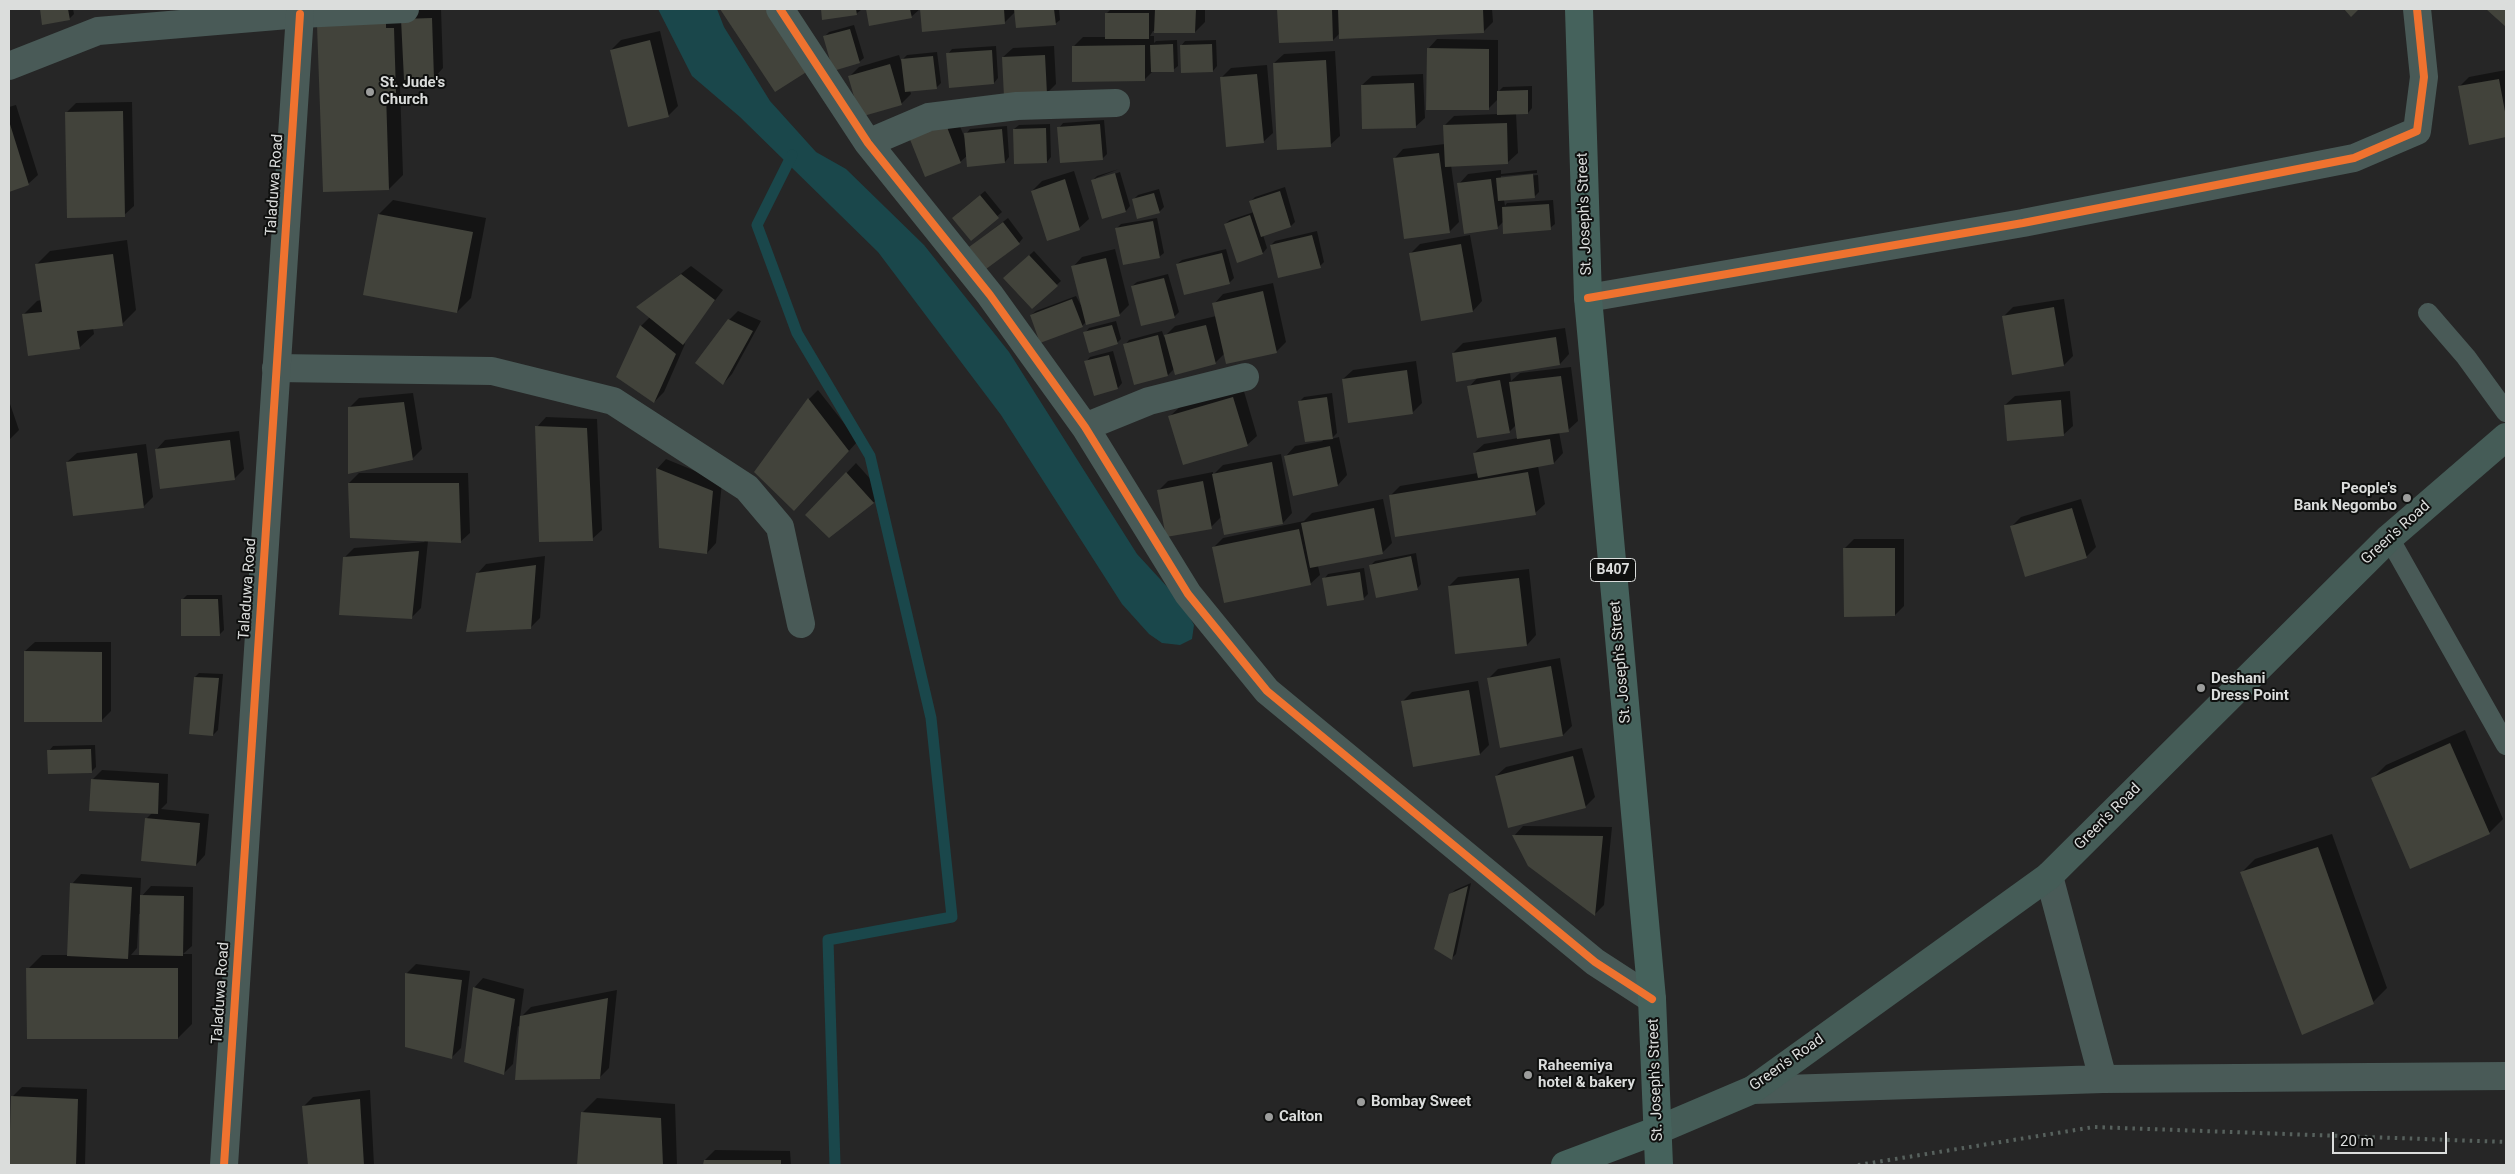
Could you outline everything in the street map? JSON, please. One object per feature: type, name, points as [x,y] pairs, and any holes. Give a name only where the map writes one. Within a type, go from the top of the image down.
[{"type":"main road","name":"St. Joseph's Street","points":[[1579,9],[1588,298],[1652,999],[1659,1165]]},
{"type":"main road","name":"Green's Road","points":[[1658,1130],[1752,1090],[2049,876],[2389,538],[2506,437]]},
{"type":"main road","points":[[1565,1165],[1658,1130]]},
{"type":"street","points":[[9,66],[98,32],[300,14],[406,9]]},
{"type":"street","points":[[780,9],[868,143],[990,295],[1085,427],[1188,594],[1267,691],[1595,962],[1652,999]]},
{"type":"street","points":[[1588,298],[2023,223],[2354,158],[2417,131],[2424,77],[2417,9]]},
{"type":"street","name":"Taladuwa Road","points":[[224,1165],[300,14]]},
{"type":"street","points":[[868,143],[930,117],[1017,106],[1116,103]]},
{"type":"street","points":[[276,368],[492,371],[613,401],[747,488],[753,494],[780,527],[801,624]]},
{"type":"street","points":[[1085,427],[1149,401],[1245,377]]},
{"type":"street","points":[[2049,876],[2103,1079]]},
{"type":"street","points":[[1752,1090],[2103,1079],[2506,1076]]},
{"type":"lane","points":[[2428,312],[2466,357],[2506,412]]},
{"type":"lane","points":[[2389,538],[2506,745]]},
{"type":"water","points":[[658,9],[717,9],[724,27],[770,101],[816,152],[846,169],[924,245],[1009,352],[1137,554],[1182,603],[1194,625],[1192,639],[1180,645],[1162,643],[1149,634],[1122,604],[1001,415],[878,252],[740,117],[692,76]]},
{"type":"building","points":[[40,9],[68,9],[70,20],[42,25]]},
{"type":"building","points":[[720,9],[767,9],[808,71],[775,92]]},
{"type":"building","points":[[821,9],[856,9],[857,15],[822,20]]},
{"type":"building","points":[[866,9],[910,9],[912,18],[869,26]]},
{"type":"building","points":[[920,9],[1004,9],[1005,24],[922,32]]},
{"type":"building","points":[[1014,9],[1054,9],[1056,25],[1016,28]]},
{"type":"building","points":[[1155,9],[1196,9],[1195,33],[1154,33]]},
{"type":"building","points":[[1277,9],[1332,9],[1333,41],[1279,43]]},
{"type":"building","points":[[1338,9],[1483,9],[1484,33],[1339,39]]},
{"type":"building","points":[[2344,9],[2359,9],[2351,17]]},
{"type":"building","points":[[2486,9],[2506,9],[2506,27]]},
{"type":"building","points":[[1105,13],[1149,13],[1149,39],[1105,39]]},
{"type":"building","points":[[432,18],[434,79],[404,80],[401,19]]},
{"type":"building","points":[[386,23],[386,28],[394,28],[396,93],[386,93],[389,190],[323,192],[317,25]]},
{"type":"building","points":[[850,29],[860,63],[833,71],[823,36]]},
{"type":"building","points":[[650,40],[669,117],[628,127],[610,50]]},
{"type":"building","points":[[1173,44],[1174,72],[1151,72],[1150,45]]},
{"type":"building","points":[[1212,44],[1213,72],[1181,73],[1180,45]]},
{"type":"building","points":[[1145,45],[1145,81],[1072,82],[1072,46]]},
{"type":"building","points":[[1427,48],[1489,49],[1489,110],[1426,110]]},
{"type":"building","points":[[992,50],[994,84],[949,88],[946,53]]},
{"type":"building","points":[[1045,55],[1047,94],[1004,97],[1002,57]]},
{"type":"building","points":[[933,56],[937,89],[905,92],[901,59]]},
{"type":"building","points":[[1326,60],[1331,147],[1277,150],[1273,63]]},
{"type":"building","points":[[890,64],[902,105],[860,117],[848,76]]},
{"type":"building","points":[[1257,74],[1264,143],[1226,147],[1220,77]]},
{"type":"building","points":[[2499,79],[2506,117],[2506,137],[2469,145],[2458,86]]},
{"type":"building","points":[[1414,83],[1416,128],[1362,129],[1361,85]]},
{"type":"building","points":[[1528,90],[1528,114],[1497,115],[1497,91]]},
{"type":"building","points":[[123,111],[125,217],[67,218],[65,112]]},
{"type":"building","points":[[9,121],[29,185],[9,192]]},
{"type":"building","points":[[945,122],[961,163],[925,177],[909,137]]},
{"type":"building","points":[[1507,123],[1508,164],[1445,167],[1443,125]]},
{"type":"building","points":[[1100,124],[1103,160],[1060,163],[1057,127]]},
{"type":"building","points":[[1046,128],[1047,163],[1014,164],[1013,129]]},
{"type":"building","points":[[1002,129],[1005,163],[967,167],[964,133]]},
{"type":"building","points":[[1439,153],[1450,233],[1404,239],[1393,158]]},
{"type":"building","points":[[1115,173],[1126,212],[1102,219],[1091,180]]},
{"type":"building","points":[[1533,174],[1535,198],[1498,201],[1496,178]]},
{"type":"building","points":[[1065,179],[1080,230],[1047,241],[1031,191]]},
{"type":"building","points":[[1491,179],[1498,229],[1464,234],[1457,183]]},
{"type":"building","points":[[1280,191],[1291,227],[1261,237],[1249,201]]},
{"type":"building","points":[[1154,193],[1160,213],[1137,219],[1132,199]]},
{"type":"building","points":[[980,195],[999,218],[971,241],[952,218]]},
{"type":"building","points":[[1549,204],[1551,230],[1503,234],[1502,207]]},
{"type":"building","points":[[378,214],[473,232],[457,313],[363,295]]},
{"type":"building","points":[[1250,215],[1263,254],[1237,263],[1224,224]]},
{"type":"building","points":[[1153,221],[1160,258],[1123,265],[1115,228]]},
{"type":"building","points":[[1003,222],[1020,244],[986,269],[969,247]]},
{"type":"building","points":[[1312,235],[1321,268],[1278,278],[1270,245]]},
{"type":"building","points":[[1461,244],[1473,312],[1421,321],[1409,253]]},
{"type":"building","points":[[1222,253],[1230,284],[1184,295],[1176,264]]},
{"type":"building","points":[[113,254],[123,326],[77,331],[80,349],[28,356],[22,314],[42,312],[35,264]]},
{"type":"building","points":[[1029,255],[1058,286],[1032,309],[1003,278]]},
{"type":"building","points":[[1106,258],[1120,316],[1086,325],[1071,266]]},
{"type":"building","points":[[681,274],[715,300],[683,345],[636,307]]},
{"type":"building","points":[[1164,278],[1175,318],[1141,326],[1131,286]]},
{"type":"building","points":[[1263,291],[1277,353],[1226,364],[1212,303]]},
{"type":"building","points":[[1072,299],[1083,327],[1040,343],[1030,315]]},
{"type":"building","points":[[2054,307],[2064,366],[2012,375],[2002,316]]},
{"type":"building","points":[[728,319],[753,331],[723,385],[695,363]]},
{"type":"building","points":[[640,325],[676,354],[654,403],[616,377]]},
{"type":"building","points":[[1112,325],[1118,344],[1089,353],[1083,332]]},
{"type":"building","points":[[1206,325],[1216,364],[1175,375],[1164,335]]},
{"type":"building","points":[[1158,335],[1168,376],[1134,385],[1123,344]]},
{"type":"building","points":[[1556,337],[1560,365],[1456,382],[1452,353]]},
{"type":"building","points":[[1109,355],[1118,389],[1094,396],[1084,361]]},
{"type":"building","points":[[1407,370],[1413,414],[1348,423],[1342,379]]},
{"type":"building","points":[[1561,376],[1569,432],[1517,439],[1509,382]]},
{"type":"building","points":[[1500,380],[1510,433],[1477,438],[1467,386]]},
{"type":"building","points":[[1233,397],[1248,446],[1183,465],[1168,416]]},
{"type":"building","points":[[1327,397],[1333,439],[1305,442],[1298,401]]},
{"type":"building","points":[[808,398],[849,451],[794,511],[754,472]]},
{"type":"building","points":[[2061,400],[2064,436],[2007,441],[2004,405]]},
{"type":"building","points":[[404,402],[413,460],[348,474],[348,407]]},
{"type":"building","points":[[535,426],[587,428],[593,541],[539,542]]},
{"type":"building","points":[[1550,439],[1554,464],[1478,478],[1473,453]]},
{"type":"building","points":[[230,440],[235,480],[160,489],[155,449]]},
{"type":"building","points":[[1330,446],[1338,486],[1293,496],[1284,456]]},
{"type":"building","points":[[137,453],[144,508],[73,516],[66,462]]},
{"type":"building","points":[[1272,462],[1283,524],[1224,535],[1212,474]]},
{"type":"building","points":[[656,468],[713,491],[707,554],[659,548]]},
{"type":"building","points":[[846,472],[874,503],[829,538],[805,515]]},
{"type":"building","points":[[1528,472],[1536,515],[1395,537],[1389,495]]},
{"type":"building","points":[[1203,481],[1212,529],[1166,537],[1157,490]]},
{"type":"building","points":[[348,483],[459,483],[461,543],[350,538]]},
{"type":"building","points":[[1374,508],[1383,554],[1310,568],[1301,523]]},
{"type":"building","points":[[2072,508],[2087,558],[2025,577],[2010,526]]},
{"type":"building","points":[[1299,529],[1311,585],[1224,603],[1212,547]]},
{"type":"building","points":[[1843,548],[1895,548],[1895,616],[1844,617]]},
{"type":"building","points":[[419,551],[412,619],[339,615],[343,557]]},
{"type":"building","points":[[1411,556],[1418,590],[1376,598],[1369,565]]},
{"type":"building","points":[[536,565],[531,629],[466,632],[476,573]]},
{"type":"building","points":[[1360,572],[1364,600],[1327,606],[1322,578]]},
{"type":"building","points":[[1519,578],[1527,646],[1455,654],[1448,586]]},
{"type":"building","points":[[181,599],[218,599],[220,636],[181,636]]},
{"type":"building","points":[[24,651],[102,652],[102,722],[24,722]]},
{"type":"building","points":[[1551,666],[1563,736],[1500,748],[1487,678]]},
{"type":"building","points":[[194,677],[219,678],[213,736],[189,734]]},
{"type":"building","points":[[1469,690],[1480,755],[1413,767],[1401,701]]},
{"type":"building","points":[[2450,743],[2490,834],[2410,869],[2371,778]]},
{"type":"building","points":[[91,749],[92,773],[48,774],[47,750]]},
{"type":"building","points":[[1573,756],[1586,808],[1508,828],[1495,776]]},
{"type":"building","points":[[91,779],[159,783],[158,814],[89,811]]},
{"type":"building","points":[[145,818],[200,823],[196,866],[141,861]]},
{"type":"building","points":[[1512,835],[1603,836],[1595,916],[1528,866]]},
{"type":"building","points":[[2318,847],[2374,1004],[2302,1035],[2240,872]]},
{"type":"building","points":[[70,883],[132,887],[128,959],[67,956]]},
{"type":"building","points":[[1468,886],[1452,960],[1434,949],[1449,894]]},
{"type":"building","points":[[140,895],[184,896],[183,956],[139,955]]},
{"type":"building","points":[[26,968],[178,968],[178,1039],[27,1039]]},
{"type":"building","points":[[405,973],[462,980],[452,1059],[405,1047]]},
{"type":"building","points":[[473,987],[515,999],[504,1075],[464,1062]]},
{"type":"building","points":[[608,998],[600,1079],[515,1080],[520,1016]]},
{"type":"building","points":[[11,1096],[78,1099],[76,1165],[9,1165]]},
{"type":"building","points":[[360,1099],[364,1165],[308,1165],[302,1106]]},
{"type":"building","points":[[581,1112],[661,1118],[663,1165],[577,1165]]},
{"type":"building","points":[[704,1160],[781,1160],[781,1165],[703,1165]]},
{"type":"waterway","points":[[792,155],[757,225],[797,333],[870,456],[931,718],[952,917],[828,940],[835,1165]]},
{"type":"railway","points":[[1858,1165],[2094,1127],[2506,1142]]},
{"type":"cycle path","points":[[780,9],[868,143],[990,295],[1085,427],[1188,594],[1267,691],[1595,962],[1652,999]]},
{"type":"cycle path","points":[[1588,298],[2023,223],[2354,158],[2417,131],[2424,77],[2417,9]]},
{"type":"cycle path","points":[[224,1165],[300,14]]},
{"type":"place","name":"St. Jude's Church","points":[[370,92]]},
{"type":"place","name":"People's Bank Negombo","points":[[2407,498]]},
{"type":"place","name":"Deshani Dress Point","points":[[2201,688]]},
{"type":"place","name":"Raheemiya hotel & bakery","points":[[1528,1075]]},
{"type":"place","name":"Bombay Sweet","points":[[1361,1102]]},
{"type":"place","name":"Calton","points":[[1269,1117]]}]
